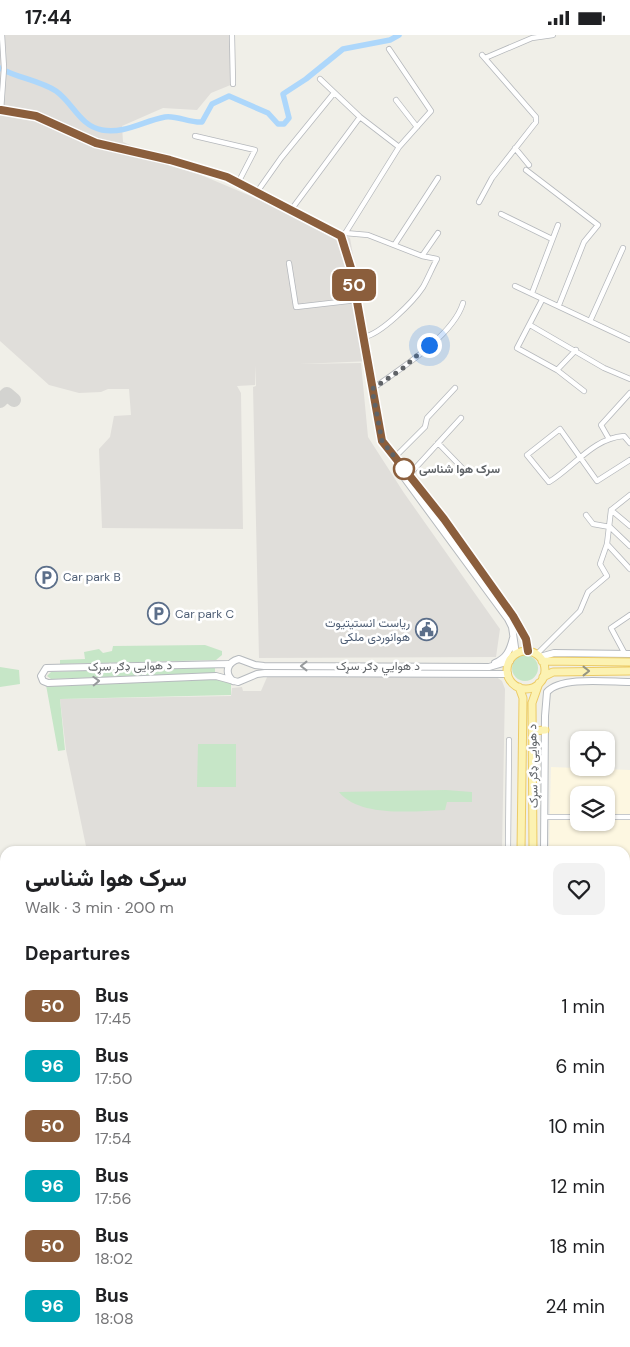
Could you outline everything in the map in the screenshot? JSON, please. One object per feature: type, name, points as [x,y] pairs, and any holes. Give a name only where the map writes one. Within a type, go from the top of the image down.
[{"type":"main road","points":[[1,110],[36,116],[96,143],[191,166],[238,183],[344,234],[382,441],[513,616],[526,639],[528,651]]},
{"type":"main road","points":[[402,468],[403,476],[508,619],[514,635],[516,653],[510,661],[508,674],[512,682],[519,687],[530,688],[553,672],[630,671]]},
{"type":"main road","points":[[464,666],[490,665],[499,661],[510,650],[514,635]]},
{"type":"main road","points":[[516,653],[528,651],[540,657],[630,662]]},
{"type":"main road","points":[[540,657],[554,653],[627,654]]},
{"type":"main road","points":[[540,657],[541,680]]},
{"type":"main road","points":[[239,659],[246,662],[250,669],[246,680],[234,681],[227,672],[229,664],[239,659]]},
{"type":"main road","name":"د هوايي ډګر سړک","points":[[246,662],[264,666],[489,667],[510,661]]},
{"type":"main road","name":"د هوایی ډګر سړک","points":[[229,664],[46,668],[41,673],[45,682],[216,676],[234,681]]},
{"type":"main road","name":"د هوايي ډګر سړک","points":[[246,680],[257,674],[265,673],[508,674]]},
{"type":"main road","name":"د هوایی ډګر سړک","points":[[534,846],[532,703],[541,680]]},
{"type":"main road","points":[[544,846],[544,730],[547,692],[552,687],[568,683],[630,682]]},
{"type":"main road","name":"د هوایی ډګر سړک","points":[[519,687],[523,698],[521,846]]},
{"type":"main road","points":[[533,731],[544,730]]},
{"type":"street","points":[[1,110],[4,77],[2,35]]},
{"type":"street","points":[[232,35],[233,85]]},
{"type":"street","points":[[479,201],[492,178],[536,122],[536,117],[484,56],[532,38],[552,35]]},
{"type":"street","points":[[364,337],[374,335],[422,288],[437,259],[422,256],[368,235],[344,234],[398,147],[431,111],[389,49]]},
{"type":"street","points":[[320,79],[360,117],[398,147]]},
{"type":"street","points":[[257,192],[281,158],[334,93]]},
{"type":"street","points":[[396,100],[417,127]]},
{"type":"street","points":[[291,210],[360,117]]},
{"type":"street","points":[[195,136],[255,150],[238,183]]},
{"type":"street","points":[[515,147],[528,168],[598,225],[584,243],[559,305]]},
{"type":"street","points":[[395,244],[438,178]]},
{"type":"street","points":[[501,214],[552,239]]},
{"type":"street","points":[[532,293],[558,225]]},
{"type":"street","points":[[422,256],[438,233]]},
{"type":"street","points":[[591,319],[623,248]]},
{"type":"street","points":[[289,263],[296,307],[357,300]]},
{"type":"street","points":[[515,286],[532,293],[542,300],[591,319],[630,339]]},
{"type":"street","points":[[542,300],[517,348],[557,370],[584,391]]},
{"type":"street","points":[[372,389],[402,369],[442,333],[455,319],[463,303]]},
{"type":"street","points":[[530,325],[604,368],[630,379]]},
{"type":"street","points":[[557,370],[576,350]]},
{"type":"street","points":[[394,458],[425,427],[427,418],[456,388]]},
{"type":"street","points":[[609,439],[601,425],[630,393]]},
{"type":"street","points":[[409,475],[460,418]]},
{"type":"street","points":[[630,443],[624,436],[609,439],[594,446],[581,458],[549,482],[528,455],[560,429],[581,458],[597,481],[630,460]]},
{"type":"street","points":[[438,443],[466,472]]},
{"type":"street","points":[[540,657],[580,611],[588,592],[607,576],[600,564],[607,544],[611,510],[630,495]]},
{"type":"street","points":[[611,510],[630,526]]},
{"type":"street","points":[[586,515],[593,524],[610,527],[630,546]]},
{"type":"street","points":[[607,544],[630,569]]},
{"type":"street","points":[[627,654],[611,628],[630,615]]},
{"type":"street","points":[[508,846],[509,740]]},
{"type":"street","points":[[544,817],[570,817]]},
{"type":"street","points":[[615,817],[630,817]]},
{"type":"shaded area","points":[[0,35],[232,35],[233,84],[211,93],[197,110],[163,108],[122,126],[123,142],[350,238],[372,361],[299,364],[361,363],[368,437],[404,493],[500,629],[496,657],[259,658],[253,387],[256,386],[255,365],[255,385],[237,386],[241,393],[243,529],[102,528],[99,449],[110,437],[114,416],[131,415],[129,389],[108,389],[101,392],[79,393],[49,385],[0,341]]},
{"type":"shaded area","points":[[268,675],[495,676],[502,681],[505,689],[502,846],[86,846],[66,750],[60,699],[231,696],[232,688],[242,687],[243,691],[261,691]]},
{"type":"shaded area","points":[[551,767],[570,768],[570,776],[615,776],[615,769],[630,770],[630,846],[549,846]]},
{"type":"green space","points":[[205,645],[222,651],[222,655],[216,660],[60,664],[60,660],[85,659],[84,652],[99,649],[103,653],[112,651],[113,646]]},
{"type":"green space","points":[[525,655],[534,659],[538,668],[534,677],[525,681],[516,677],[512,668],[516,659]]},
{"type":"green space","points":[[215,666],[215,673],[51,679],[47,676],[51,672]]},
{"type":"green space","points":[[0,667],[19,670],[20,684],[0,687]]},
{"type":"green space","points":[[215,676],[231,682],[231,695],[60,699],[65,750],[58,751],[46,685]]},
{"type":"green space","points":[[198,744],[236,744],[236,787],[197,787]]},
{"type":"green space","points":[[446,790],[472,792],[472,802],[447,802],[445,810],[389,811],[360,806],[348,800],[339,792]]},
{"type":"waterway","points":[[0,68],[56,91],[82,119],[94,128],[102,130],[126,129],[165,117],[202,122],[212,104],[229,96],[268,113],[278,124],[284,124],[289,118],[283,94],[306,79],[343,49],[390,40],[399,35]]},
{"type":"taxiway","points":[[0,401],[7,394],[14,400]]},
{"type":"bus line","name":"50","points":[[1,110],[36,116],[96,143],[170,160],[227,177],[339,237],[341,236],[351,268],[382,441],[444,519],[513,616],[526,639],[528,651]]},
{"type":"place","name":"سرک هوا شناسی","points":[[404,469]]},
{"type":"place","name":"Car park B","points":[[47,577]]},
{"type":"place","name":"Car park C","points":[[159,614]]},
{"type":"place","name":"ریاست انستیتیوت هوانوردی ملکی","points":[[426,630]]},
{"type":"route","points":[[404,469],[382,441],[372,389],[402,369],[429,345]]}]
